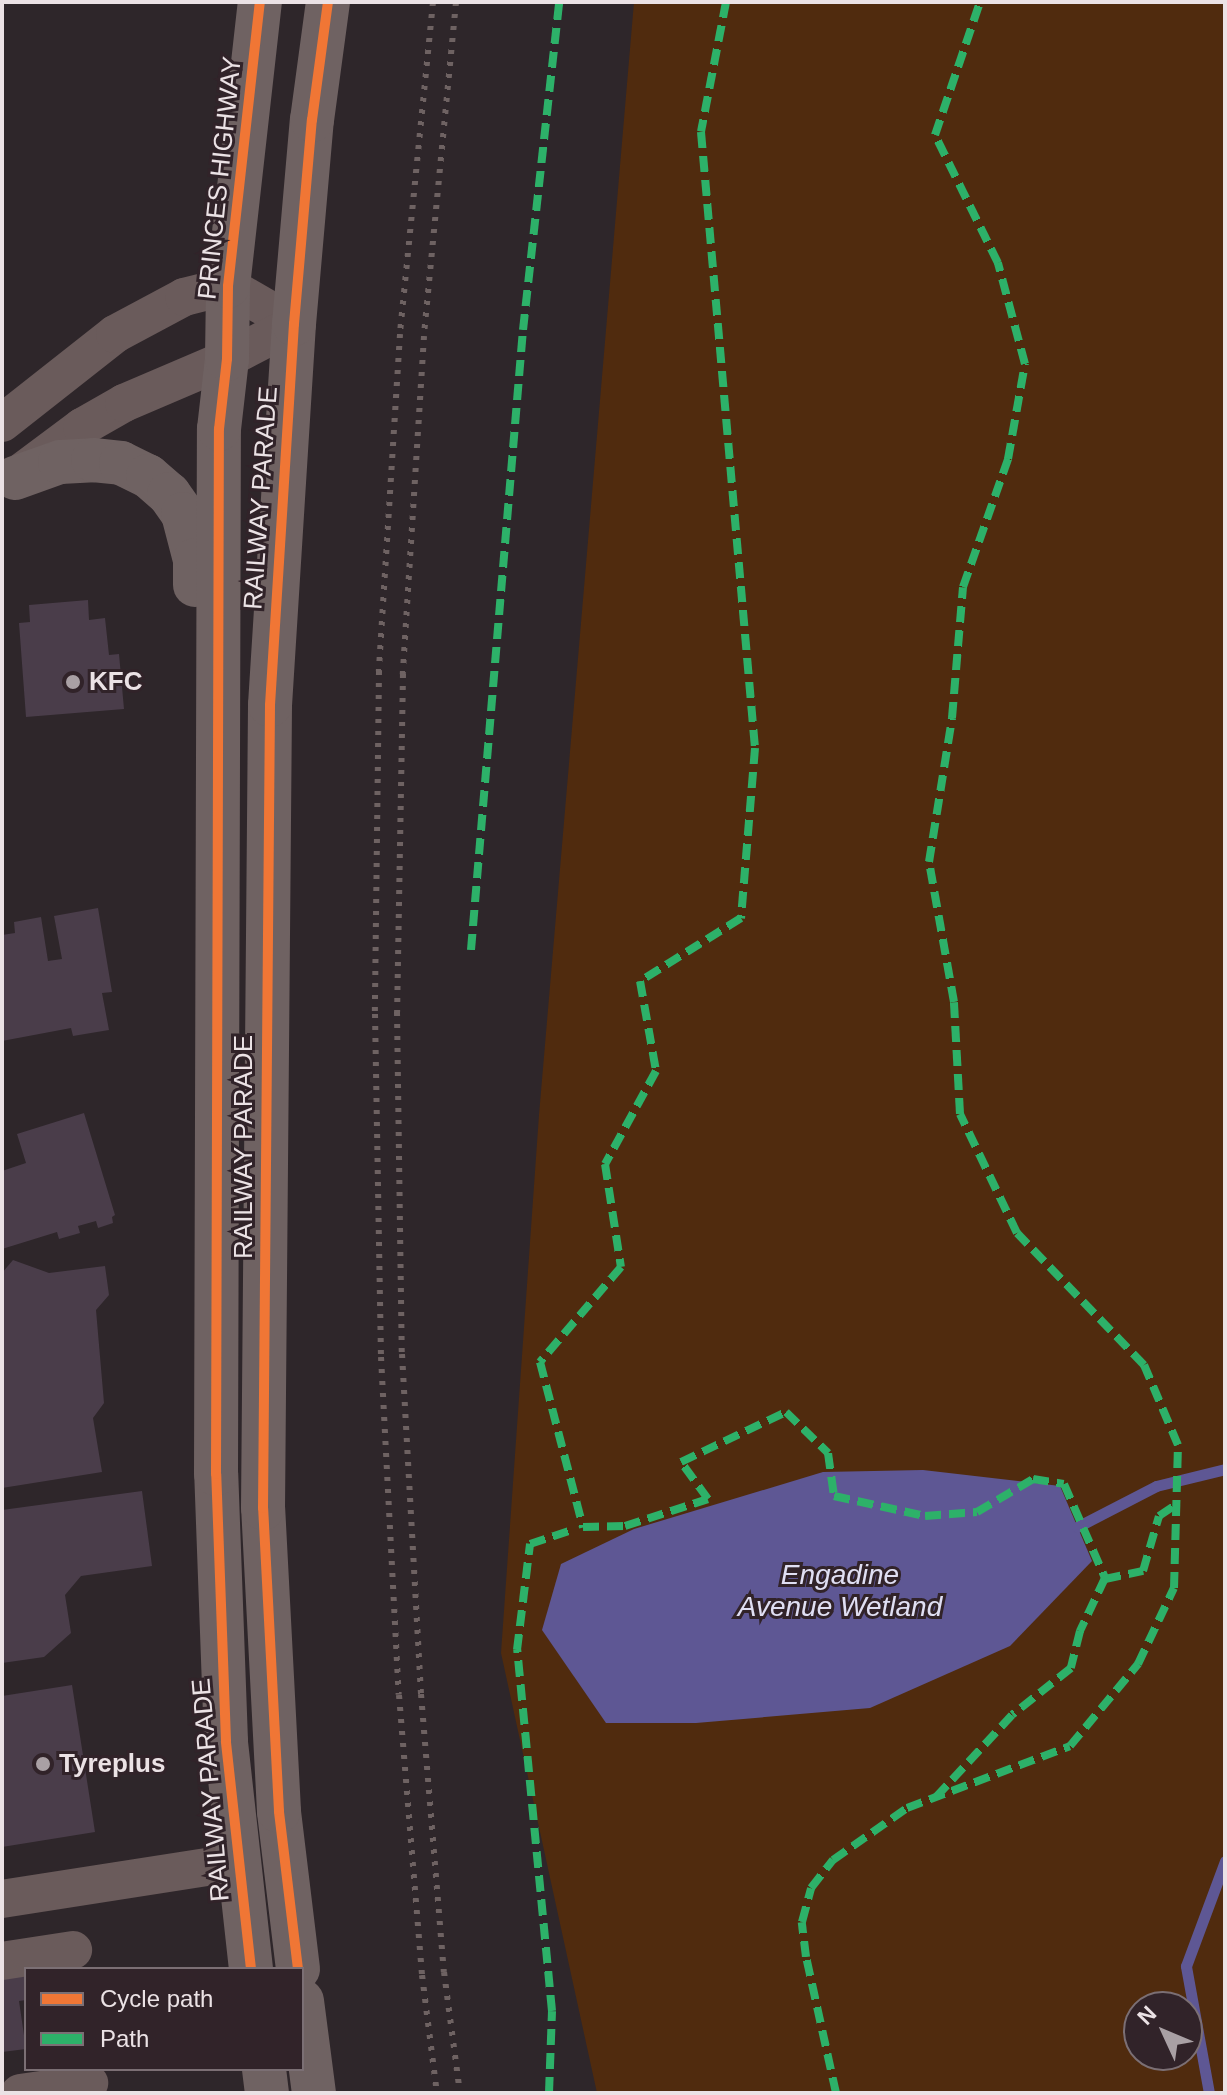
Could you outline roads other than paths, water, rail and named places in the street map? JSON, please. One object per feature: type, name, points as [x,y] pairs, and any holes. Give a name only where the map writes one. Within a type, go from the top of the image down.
[{"type":"highway","name":"PRINCES HIGHWAY","points":[[227,359],[228,286],[260,2]]},
{"type":"highway","points":[[294,324],[312,120],[328,2]]},
{"type":"highway","name":"RAILWAY PARADE","points":[[294,324],[270,705],[263,1508],[279,1811],[298,1967]]},
{"type":"highway","name":"RAILWAY PARADE","points":[[227,359],[219,444],[216,1474],[226,1741],[251,1967]]},
{"type":"highway","points":[[8,483],[60,462],[121,463],[148,476],[169,494],[183,514],[191,538],[195,560],[194,1047],[217,1190]]},
{"type":"highway","points":[[304,2016],[314,2093]]},
{"type":"highway","points":[[264,2071],[267,2093]]},
{"type":"street","points":[[2,423],[141,318],[184,297],[228,286],[294,324]]},
{"type":"street","points":[[8,483],[82,427],[124,403],[227,359],[294,324]]},
{"type":"street","points":[[2,1899],[237,1862]]},
{"type":"street","points":[[2,1961],[73,1950]]},
{"type":"street","points":[[20,2093],[89,2083]]},
{"type":"water","name":"Engadine Avenue Wetland","points":[[923,1470],[1060,1486],[1092,1561],[1010,1646],[870,1708],[696,1723],[606,1723],[542,1630],[561,1564],[634,1529],[823,1472]]},
{"type":"waterway","points":[[1077,1527],[1156,1486],[1225,1469]]},
{"type":"waterway","points":[[1209,2093],[1186,1966],[1225,1861]]},
{"type":"railway","points":[[433,2],[400,334],[379,671],[375,1014],[381,1357],[399,1695],[422,1975],[437,2093]]},
{"type":"railway","points":[[456,2],[424,336],[403,674],[397,1012],[402,1354],[421,1694],[444,1972],[460,2093]]},
{"type":"place","name":"KFC","points":[[73,682]]},
{"type":"place","name":"Tyreplus","points":[[43,1764]]}]
